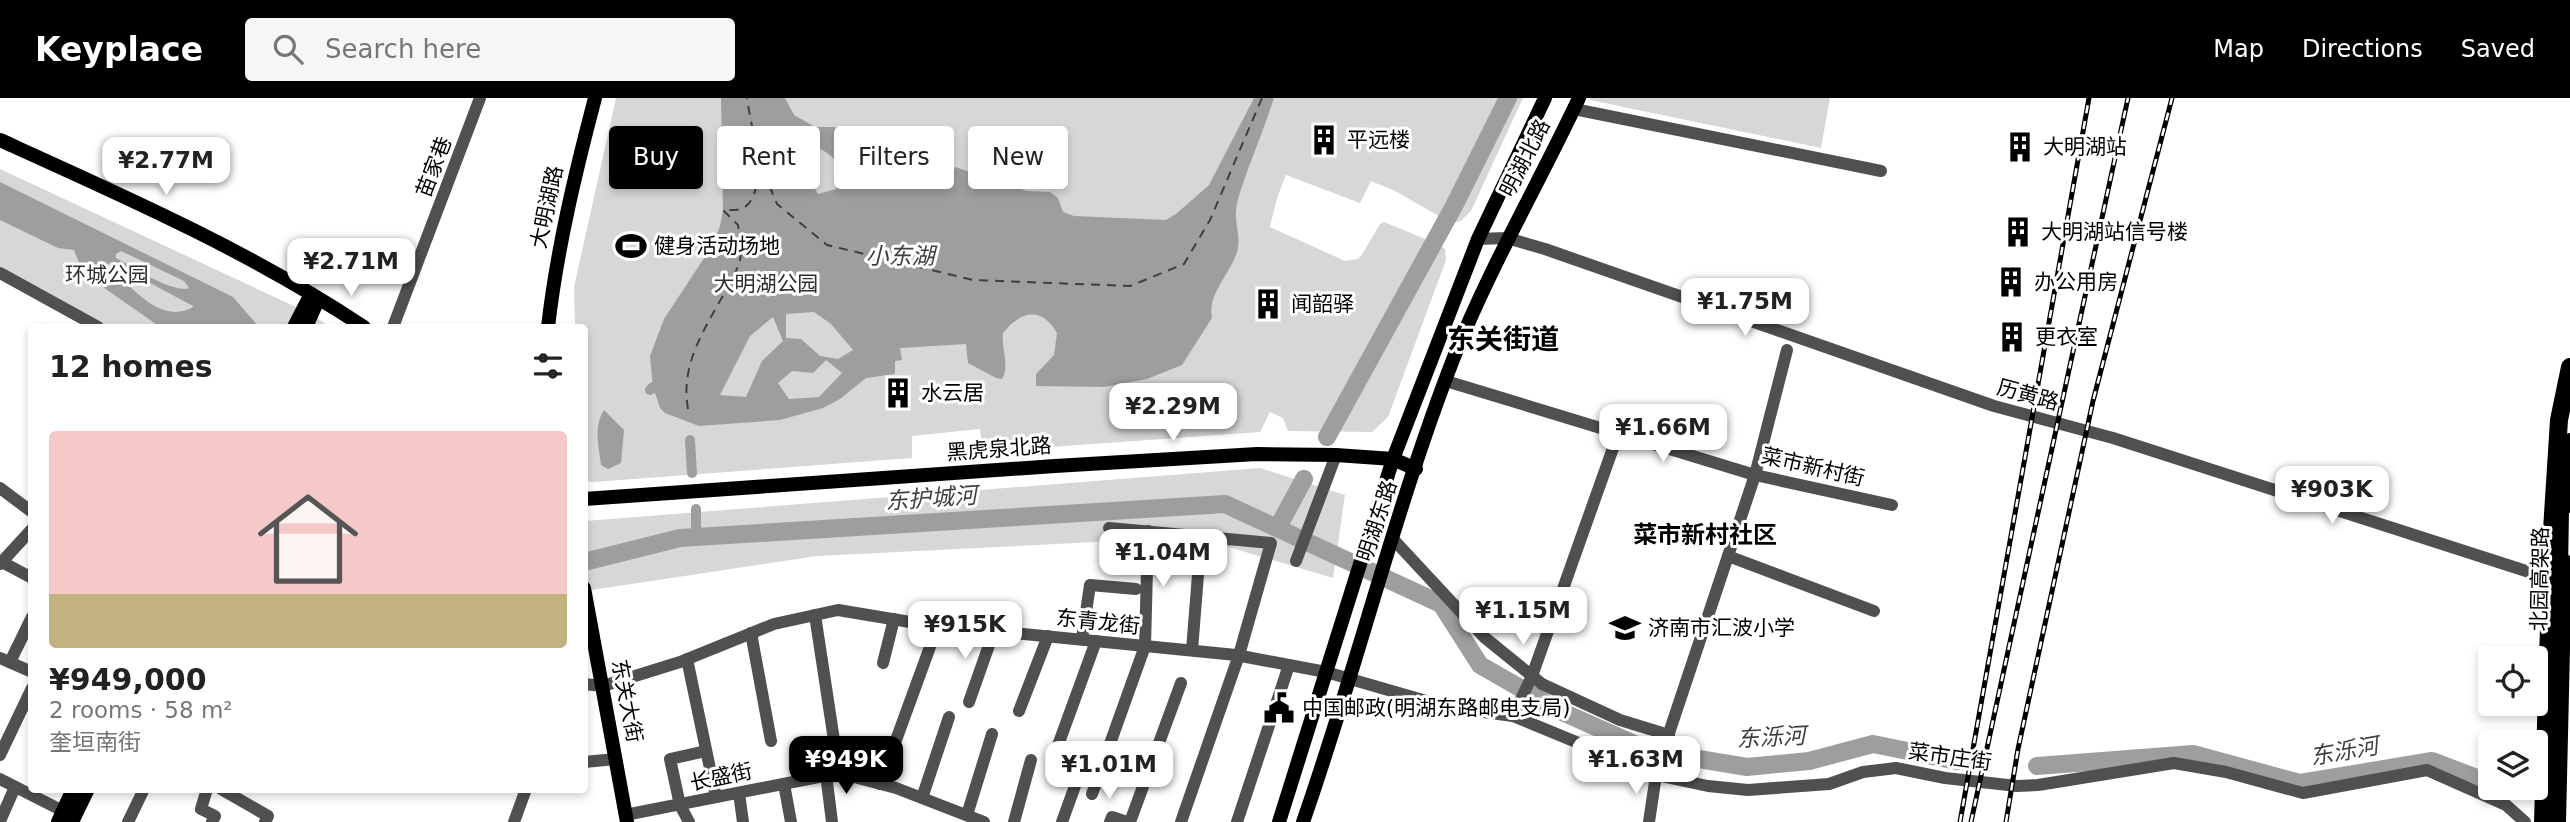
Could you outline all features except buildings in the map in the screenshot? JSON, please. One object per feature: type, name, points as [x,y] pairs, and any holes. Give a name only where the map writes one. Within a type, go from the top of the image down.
[{"type":"highway","points":[[2543,822],[2545,695],[2559,420],[2569,367]]},
{"type":"highway","points":[[2559,420],[2564,503]]},
{"type":"highway","name":"北园高架路","points":[[2557,822],[2564,503],[2570,464]]},
{"type":"main road","name":"大明湖路","points":[[548,324],[565,219],[595,98]]},
{"type":"main road","name":"大明湖路","points":[[557,324],[565,261],[602,98]]},
{"type":"main road","name":"明湖北路","points":[[1478,239],[1545,98]]},
{"type":"main road","name":"明湖北路","points":[[1507,238],[1577,104]]},
{"type":"main road","points":[[0,140],[148,207],[315,296],[360,324]]},
{"type":"main road","name":"明湖东路","points":[[1303,822],[1446,381],[1507,238]]},
{"type":"main road","name":"明湖东路","points":[[1279,822],[1393,459],[1478,239]]},
{"type":"main road","points":[[302,322],[315,296]]},
{"type":"main road","points":[[2550,822],[2554,652],[2566,584],[2561,514],[2570,440]]},
{"type":"main road","name":"黑虎泉北路","points":[[588,499],[1257,454],[1393,459],[1416,469]]},
{"type":"main road","name":"东关大街","points":[[588,609],[626,819]]},
{"type":"main road","points":[[64,818],[72,793]]},
{"type":"main road","points":[[64,818],[85,793]]},
{"type":"street","name":"苗家巷","points":[[394,324],[480,98]]},
{"type":"street","points":[[1577,104],[1881,171]]},
{"type":"street","name":"历黄路","points":[[1478,239],[1507,238],[1569,257],[1994,406],[2113,438],[2566,584]]},
{"type":"street","points":[[0,274],[92,324]]},
{"type":"street","points":[[1649,822],[1656,775],[1755,475],[1787,350]]},
{"type":"street","name":"菜市新村街","points":[[1446,381],[1755,475],[1892,505]]},
{"type":"street","points":[[1515,712],[1531,679],[1618,434]]},
{"type":"street","points":[[1296,561],[1336,456]]},
{"type":"street","points":[[0,488],[28,509]]},
{"type":"street","points":[[1109,528],[1271,543],[1239,655],[1181,822]]},
{"type":"street","points":[[1092,794],[1145,646],[1148,531]]},
{"type":"street","points":[[28,533],[1,563],[28,576]]},
{"type":"street","points":[[1192,650],[1201,537]]},
{"type":"street","points":[[1393,539],[1484,636],[1531,679],[1667,740]]},
{"type":"street","points":[[1728,556],[1874,611]]},
{"type":"street","points":[[1082,639],[1090,585],[1136,589]]},
{"type":"street","name":"东青龙街","points":[[588,684],[603,686],[687,659],[774,624],[838,610],[938,625],[1239,655],[1326,672]]},
{"type":"street","points":[[815,615],[833,773],[832,822]]},
{"type":"street","points":[[883,663],[894,619]]},
{"type":"street","points":[[28,623],[5,660],[28,670]]},
{"type":"street","points":[[880,784],[938,625]]},
{"type":"street","points":[[969,702],[994,631]]},
{"type":"street","points":[[751,633],[771,741]]},
{"type":"street","points":[[1019,710],[1048,636]]},
{"type":"street","points":[[1062,822],[1075,786],[1053,760],[1096,641]]},
{"type":"street","points":[[687,659],[716,797]]},
{"type":"street","points":[[1237,822],[1289,664]]},
{"type":"street","name":"菜市庄街","points":[[1326,672],[1447,707],[1515,712],[1656,775],[1709,786],[1748,790],[1829,784],[1863,772],[1896,768],[1945,778],[2018,786],[2174,763],[2226,772],[2303,793],[2427,770],[2506,805],[2525,822]]},
{"type":"street","points":[[1110,822],[1112,817],[1128,822],[1181,683]]},
{"type":"street","points":[[0,755],[28,696]]},
{"type":"street","points":[[922,798],[949,717]]},
{"type":"street","points":[[967,815],[992,734]]},
{"type":"street","points":[[689,822],[680,805],[670,759],[706,751]]},
{"type":"street","points":[[588,762],[617,759]]},
{"type":"street","points":[[1014,822],[1031,760]]},
{"type":"street","name":"长盛街","points":[[626,819],[833,773],[880,784],[984,822]]},
{"type":"street","points":[[0,779],[64,818]]},
{"type":"street","points":[[784,784],[791,822]]},
{"type":"street","points":[[0,821],[15,787]]},
{"type":"street","points":[[128,822],[142,793]]},
{"type":"street","points":[[206,793],[201,810],[215,816],[212,822]]},
{"type":"street","points":[[228,793],[268,816],[265,822]]},
{"type":"street","points":[[513,822],[524,793]]},
{"type":"street","points":[[739,793],[743,822]]},
{"type":"green space","name":"大明湖公园","points":[[616,98],[1523,98],[1471,211],[1461,221],[1451,223],[1395,191],[1371,181],[1360,203],[1286,175],[1270,227],[1345,261],[1361,256],[1380,224],[1384,222],[1445,249],[1446,260],[1388,417],[1372,432],[1288,431],[1283,418],[1270,412],[1260,432],[983,452],[980,429],[912,436],[912,458],[593,482],[588,481],[588,324],[575,324],[574,287],[609,130],[609,189],[703,189],[703,126],[610,126]]},
{"type":"green space","points":[[1830,98],[1821,148],[1590,100]]},
{"type":"green space","name":"环城公园","points":[[0,169],[311,314],[326,324],[91,324],[0,276]]},
{"type":"green space","points":[[1260,468],[1345,495],[1333,578],[1195,537],[817,556],[588,591],[588,521]]},
{"type":"water","name":"小东湖","points":[[721,98],[785,98],[794,115],[813,126],[722,126]]},
{"type":"water","name":"小东湖","points":[[1254,98],[1274,98],[1239,195],[1236,216],[1238,248],[1213,299],[1212,318],[1182,365],[1147,379],[1104,387],[1036,386],[1036,374],[1054,355],[1057,333],[1045,319],[1031,315],[1017,320],[1003,333],[1005,369],[1002,379],[968,363],[966,344],[900,348],[902,360],[895,361],[895,374],[866,378],[840,399],[823,408],[780,420],[699,426],[665,413],[660,408],[653,387],[650,356],[664,319],[712,246],[720,226],[723,189],[815,189],[818,194],[836,189],[954,189],[955,167],[968,171],[968,189],[1050,192],[1058,198],[1063,212],[1074,216],[1166,220],[1209,185]],"holes":[[[814,312],[831,324],[853,350],[838,359],[820,356],[801,339],[786,338],[786,314]],[[773,317],[783,341],[762,361],[746,397],[720,395],[750,336]],[[826,360],[842,373],[819,397],[789,399],[778,383],[792,371],[813,373]]]},
{"type":"water","name":"小东湖","points":[[820,127],[834,127],[834,160],[820,149]]},
{"type":"water","points":[[0,182],[233,297],[256,324],[156,324],[83,273],[74,250],[58,248],[0,220]],"holes":[[[121,251],[184,281],[189,288],[173,287],[116,258],[116,254]],[[111,262],[193,306],[181,311],[157,307],[146,301],[108,265]]]},
{"type":"water","points":[[604,410],[624,430],[621,463],[608,469],[601,465],[598,437]]},
{"type":"waterway","points":[[1327,437],[1454,206],[1508,98]]},
{"type":"waterway","points":[[650,390],[653,387]]},
{"type":"waterway","points":[[690,440],[692,473]]},
{"type":"waterway","points":[[1278,527],[1304,479]]},
{"type":"waterway","name":"东泺河","points":[[588,561],[680,538],[1225,504],[1441,604],[1480,665],[1560,711],[1650,751],[1747,767],[1809,761],[1873,744],[1957,761]]},
{"type":"waterway","points":[[696,509],[696,537]]},
{"type":"waterway","name":"东泺河","points":[[2037,766],[2193,754],[2300,783],[2432,761],[2478,778]]},
{"type":"ferry route","points":[[688,409],[687,378],[696,348],[733,278],[741,257],[738,225],[723,210],[745,207],[756,186],[756,155],[747,98]]},
{"type":"ferry route","points":[[771,189],[777,204],[827,245],[973,280],[1130,286],[1184,264],[1210,220],[1262,98]]},
{"type":"railway","points":[[1960,822],[2089,98]]},
{"type":"railway","points":[[1971,822],[2128,98]]},
{"type":"railway","points":[[2006,822],[2018,749],[2093,401],[2172,98]]},
{"type":"place","name":"平远楼","points":[[1324,140]]},
{"type":"place","name":"大明湖站","points":[[2020,147]]},
{"type":"place","name":"大明湖站信号楼","points":[[2018,232]]},
{"type":"place","name":"健身活动场地","points":[[631,246]]},
{"type":"place","name":"办公用房","points":[[2011,282]]},
{"type":"place","name":"闻韶驿","points":[[1268,304]]},
{"type":"place","name":"更衣室","points":[[2012,337]]},
{"type":"place","name":"水云居","points":[[898,393]]},
{"type":"place","name":"济南市汇波小学","points":[[1625,628]]},
{"type":"place","name":"中国邮政(明湖东路邮电支局)","points":[[1279,708]]},
{"type":"district","name":"东关街道","points":[[1503,339]]},
{"type":"district","name":"菜市新村社区","points":[[1705,535]]},
{"type":"water label","name":"东护城河","points":[[931,498]]}]
